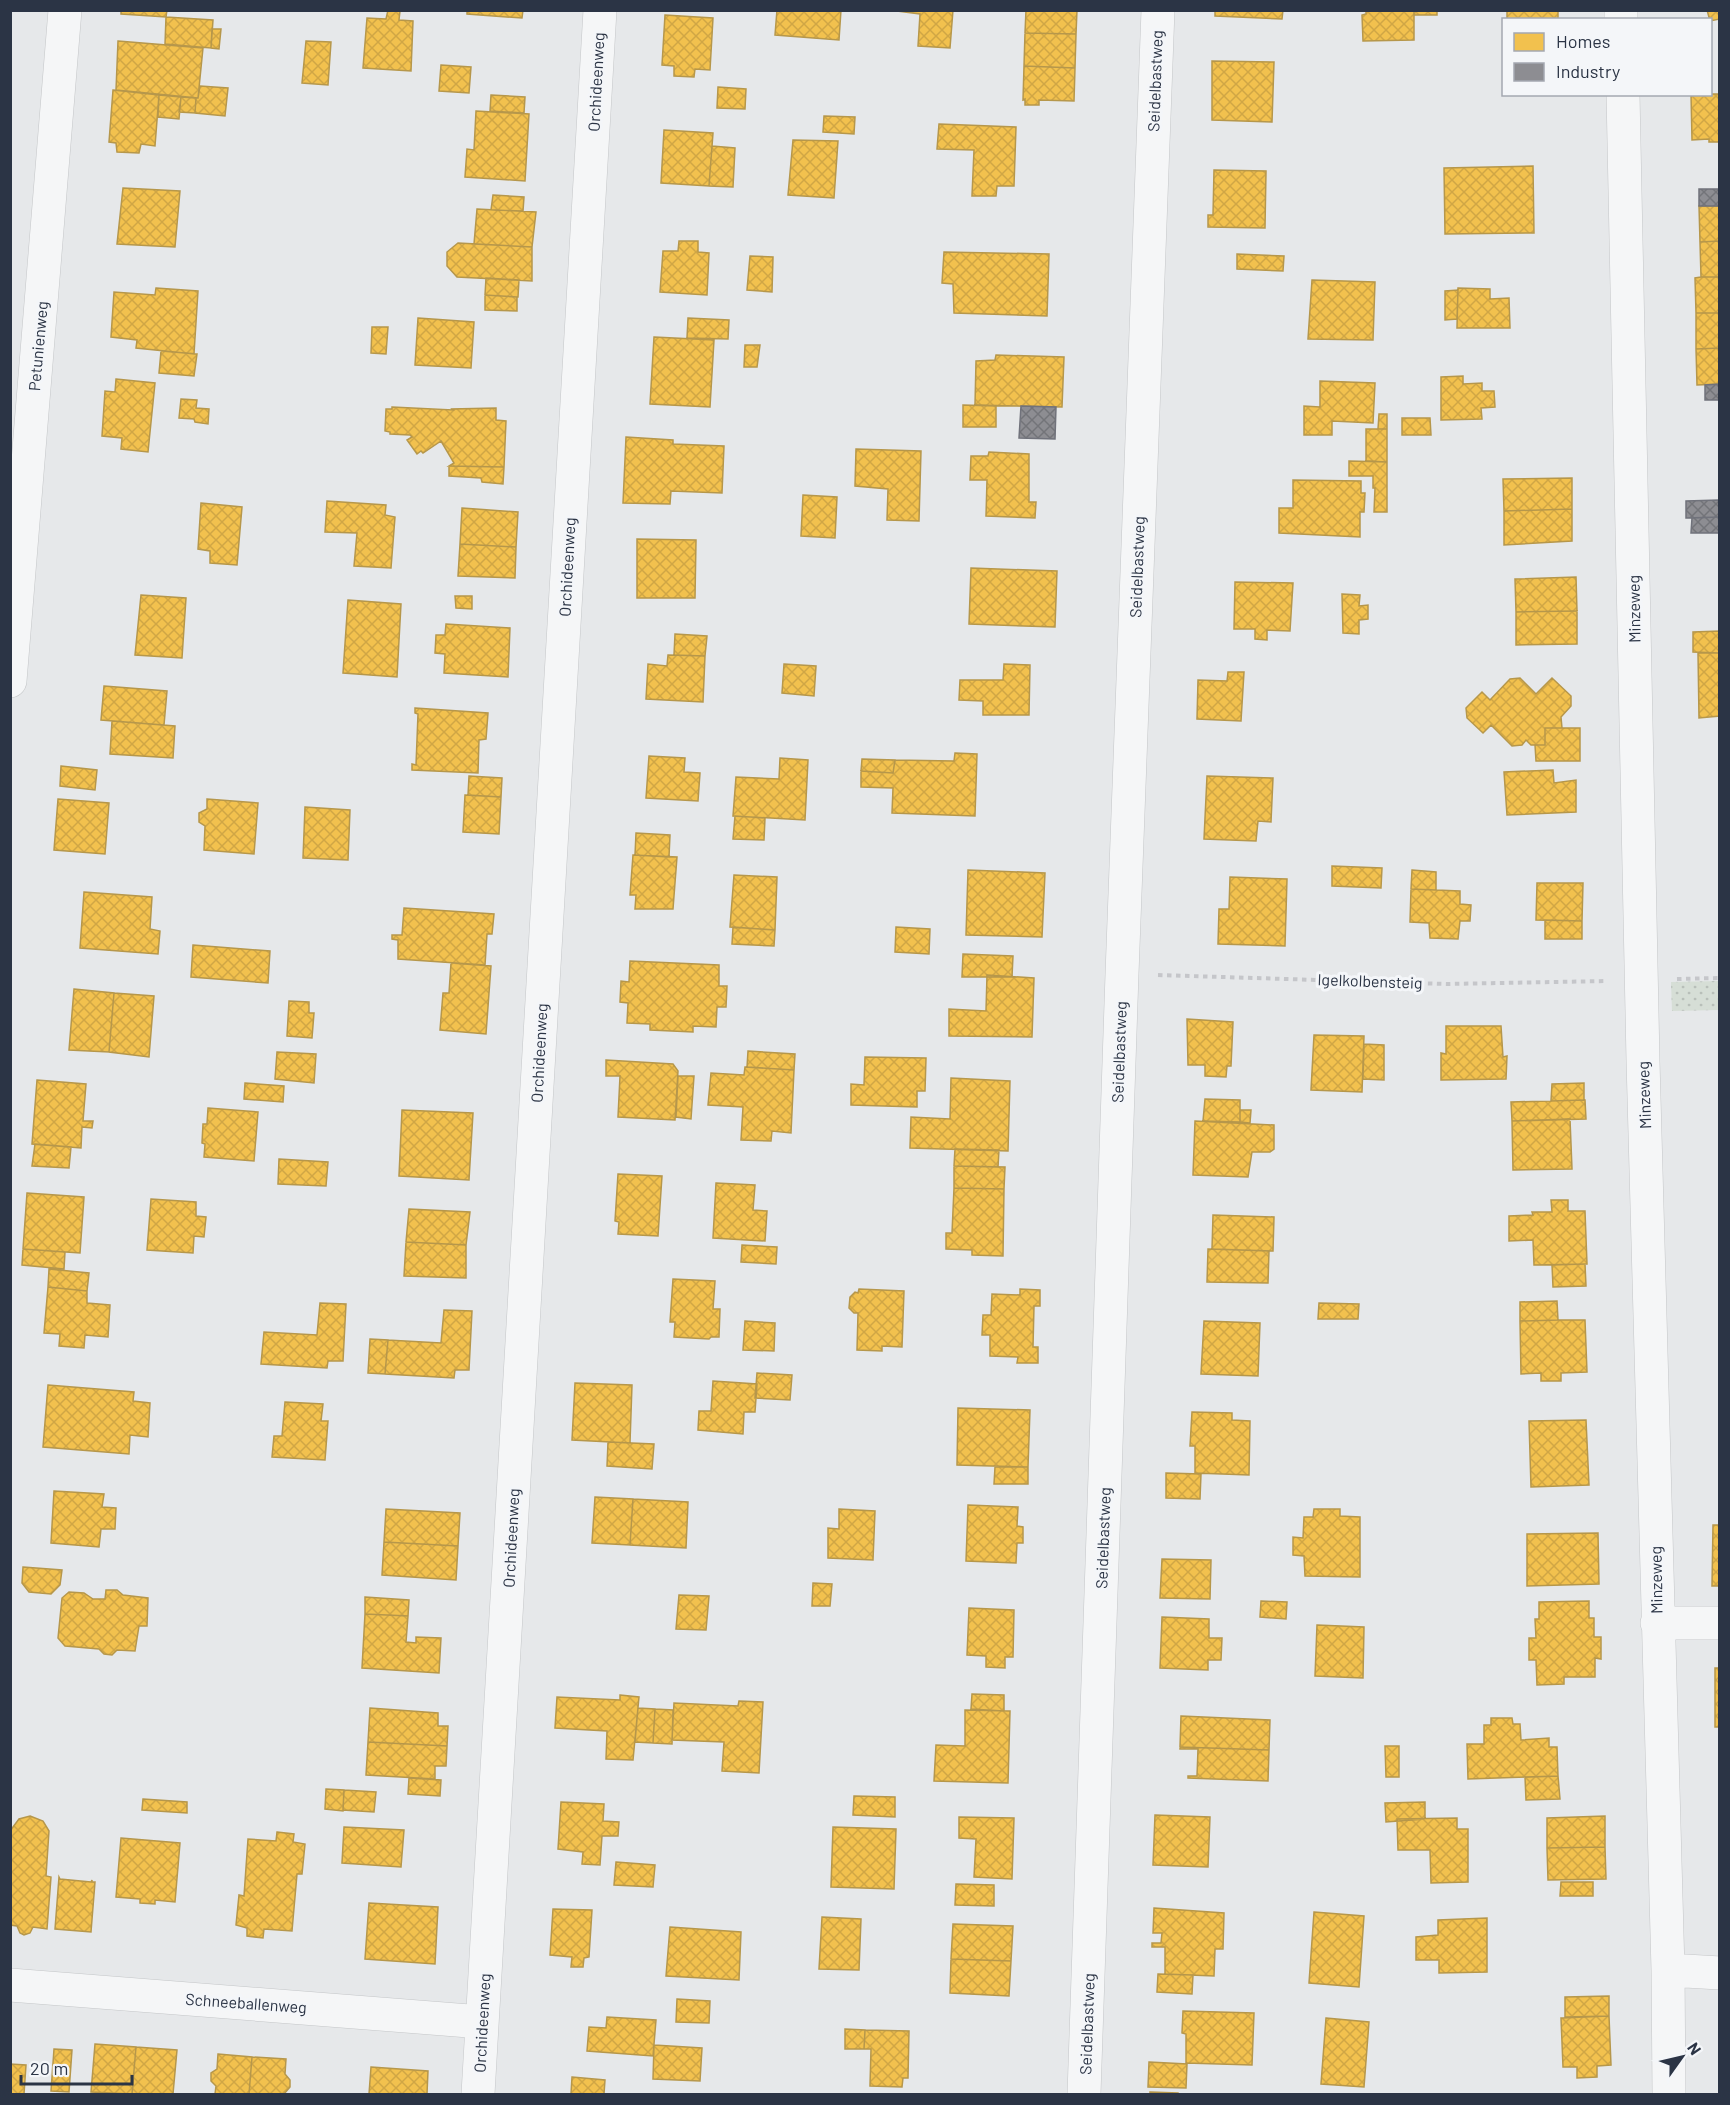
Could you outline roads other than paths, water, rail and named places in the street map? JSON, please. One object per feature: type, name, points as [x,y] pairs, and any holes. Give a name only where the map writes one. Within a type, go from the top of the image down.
[{"type":"street","name":"Petunienweg","points":[[10,681],[65,10]]},
{"type":"street","name":"Orchideenweg","points":[[478,2094],[600,10]]},
{"type":"street","name":"Seidelbastweg","points":[[1084,2094],[1158,10]]},
{"type":"street","name":"Minzeweg","points":[[1623,96],[1657,1623],[1668,1970],[1669,2094]]},
{"type":"street","points":[[1657,1623],[1719,1623]]},
{"type":"street","points":[[1668,1970],[1719,1973]]},
{"type":"street","name":"Schneeballenweg","points":[[10,1985],[482,2022]]}]
